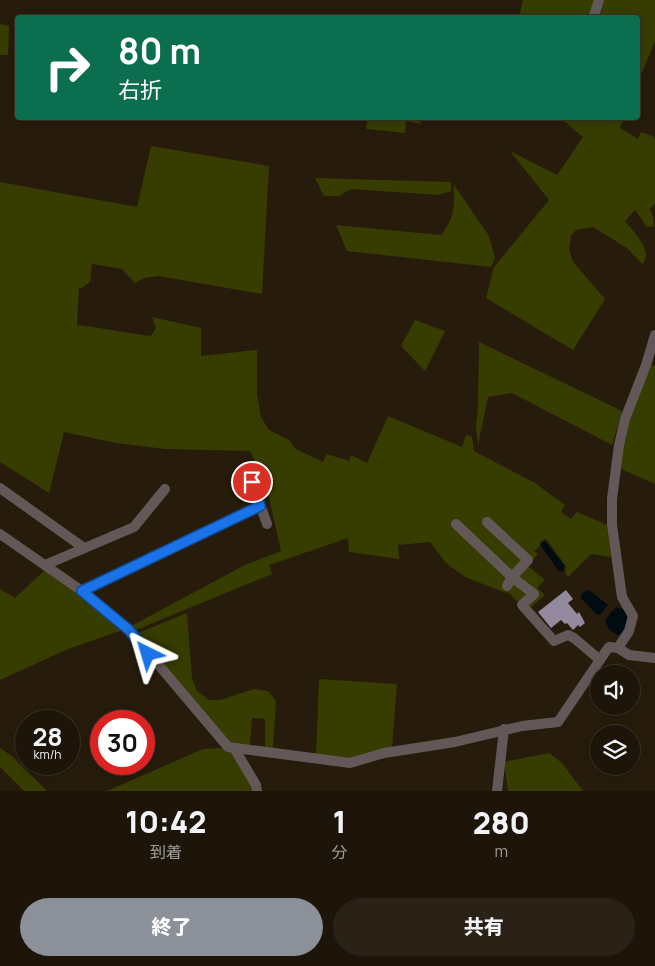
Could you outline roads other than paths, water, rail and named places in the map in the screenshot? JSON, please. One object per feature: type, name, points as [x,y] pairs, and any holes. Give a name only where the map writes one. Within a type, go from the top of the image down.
[{"type":"street","points":[[594,15],[599,0]]},
{"type":"street","points":[[618,648],[629,631],[633,616],[622,598],[612,525],[612,499],[619,445],[625,419],[646,365],[655,335]]},
{"type":"street","points":[[252,482],[267,524]]},
{"type":"street","points":[[0,488],[84,548]]},
{"type":"street","points":[[45,565],[134,527],[165,489]]},
{"type":"street","points":[[82,591],[260,506]]},
{"type":"street","points":[[486,522],[528,560],[509,581]]},
{"type":"street","points":[[456,524],[509,581],[534,594],[522,605],[554,641],[568,635],[600,660]]},
{"type":"street","points":[[0,534],[82,591],[129,630],[228,748],[350,763],[384,753],[456,742],[504,729],[558,722],[609,647],[618,648],[629,654],[655,658]]},
{"type":"street","points":[[497,791],[504,729]]},
{"type":"street","points":[[234,748],[256,785],[257,791]]}]
